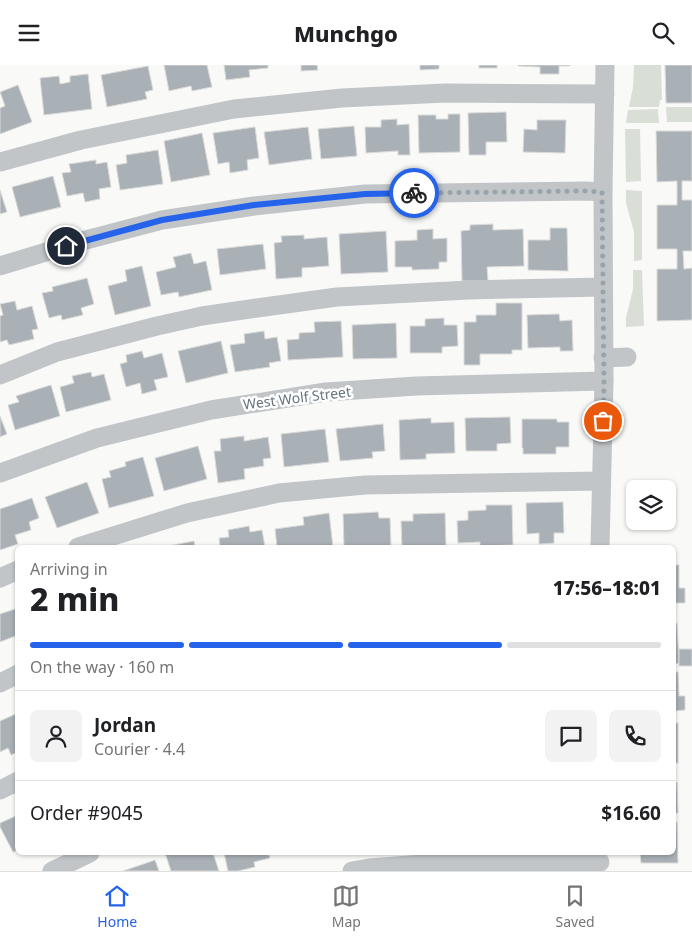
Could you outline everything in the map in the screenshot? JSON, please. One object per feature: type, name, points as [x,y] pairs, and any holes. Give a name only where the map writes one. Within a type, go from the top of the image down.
[{"type":"street","points":[[600,545],[604,381],[602,192],[605,65]]},
{"type":"street","points":[[0,162],[82,139],[234,109],[342,98],[436,93],[605,94]]},
{"type":"street","points":[[0,265],[162,220],[254,205],[365,194],[602,192]]},
{"type":"street","points":[[0,375],[57,353],[202,316],[337,297],[603,287]]},
{"type":"street","points":[[603,358],[627,357]]},
{"type":"street","name":"West Wolf Street","points":[[0,473],[97,438],[211,410],[326,392],[416,386],[604,381]]},
{"type":"street","points":[[84,545],[187,513],[279,493],[365,485],[601,481]]},
{"type":"street","points":[[0,578],[15,571]]},
{"type":"street","points":[[0,683],[15,676]]},
{"type":"street","points":[[0,790],[15,782]]},
{"type":"street","points":[[52,871],[86,855]]},
{"type":"street","points":[[352,871],[437,863],[600,862]]},
{"type":"shaded area","points":[[634,65],[661,65],[662,100],[660,100],[659,107],[629,107],[633,87]]},
{"type":"shaded area","points":[[666,107],[692,107],[692,122],[667,122]]},
{"type":"shaded area","points":[[658,109],[659,123],[626,123],[628,110]]},
{"type":"shaded area","points":[[625,129],[640,129],[641,181],[626,182]]},
{"type":"shaded area","points":[[626,190],[642,191],[642,260],[634,261],[634,232],[626,203]]},
{"type":"shaded area","points":[[633,270],[642,270],[644,326],[626,327],[626,318],[633,289]]},
{"type":"building","points":[[164,65],[207,65],[212,87],[192,91],[191,86],[169,91]]},
{"type":"building","points":[[224,65],[268,65],[268,68],[249,70],[250,77],[226,80]]},
{"type":"building","points":[[301,65],[317,65],[318,70],[301,71]]},
{"type":"building","points":[[420,65],[439,65],[439,69],[420,70]]},
{"type":"building","points":[[479,65],[497,65],[497,68],[479,68]]},
{"type":"building","points":[[518,65],[570,66],[559,66],[559,74],[540,74],[540,67]]},
{"type":"building","points":[[665,65],[692,65],[692,103],[666,103]]},
{"type":"building","points":[[148,66],[153,90],[145,92],[147,99],[107,107],[101,75]]},
{"type":"building","points":[[88,74],[92,109],[44,115],[40,78],[59,76],[60,84],[70,82],[70,76]]},
{"type":"building","points":[[18,85],[32,122],[0,134],[0,108],[5,106],[0,92]]},
{"type":"building","points":[[506,112],[507,142],[486,142],[486,155],[469,155],[468,113]]},
{"type":"building","points":[[448,114],[460,114],[460,152],[419,153],[418,115],[436,115],[436,119],[448,119]]},
{"type":"building","points":[[397,119],[397,125],[409,124],[410,155],[398,155],[398,151],[366,153],[365,127],[381,127],[381,120]]},
{"type":"building","points":[[537,120],[566,120],[565,153],[523,152],[524,129],[537,130]]},
{"type":"building","points":[[354,126],[357,156],[321,159],[318,129]]},
{"type":"building","points":[[255,127],[259,158],[247,160],[248,170],[230,173],[229,162],[218,164],[213,133]]},
{"type":"building","points":[[308,127],[312,159],[269,165],[264,132]]},
{"type":"building","points":[[656,131],[692,131],[692,181],[682,181],[682,200],[692,200],[692,251],[683,251],[684,269],[692,268],[692,320],[657,321],[657,269],[677,269],[677,249],[657,249],[657,205],[677,205],[677,181],[657,182]]},
{"type":"building","points":[[202,133],[210,175],[171,182],[164,141]]},
{"type":"building","points":[[158,150],[163,184],[120,190],[116,165],[127,163],[126,155]]},
{"type":"building","points":[[96,160],[96,164],[107,162],[111,187],[99,189],[100,199],[85,202],[83,193],[67,196],[62,173],[71,172],[69,164]]},
{"type":"building","points":[[53,176],[61,207],[20,217],[12,187]]},
{"type":"building","points":[[0,190],[7,212],[0,214]]},
{"type":"building","points":[[493,224],[493,230],[523,229],[524,266],[487,267],[488,281],[462,281],[461,231],[470,230],[470,225]]},
{"type":"building","points":[[550,228],[567,228],[568,271],[528,270],[528,240],[550,240]]},
{"type":"building","points":[[433,229],[433,239],[447,238],[447,262],[439,262],[439,269],[412,270],[412,267],[395,267],[395,241],[417,240],[417,230]]},
{"type":"building","points":[[386,231],[388,272],[341,274],[339,234]]},
{"type":"building","points":[[304,235],[304,239],[327,237],[329,266],[302,268],[302,277],[276,279],[274,243],[282,242],[281,236]]},
{"type":"building","points":[[263,244],[266,269],[220,275],[217,249]]},
{"type":"building","points":[[191,253],[194,264],[206,261],[212,290],[179,297],[178,292],[161,295],[156,272],[176,267],[173,257]]},
{"type":"building","points":[[142,266],[151,306],[115,315],[108,286],[127,281],[125,270]]},
{"type":"building","points":[[87,278],[94,304],[81,308],[83,315],[62,320],[61,315],[49,318],[42,293],[53,291],[52,287]]},
{"type":"building","points":[[15,301],[17,310],[32,306],[38,329],[32,330],[34,339],[9,345],[7,340],[0,342],[0,316],[3,315],[0,304]]},
{"type":"building","points":[[496,303],[522,303],[522,350],[512,350],[512,354],[480,354],[480,365],[464,365],[464,322],[476,322],[476,315],[496,315]]},
{"type":"building","points":[[559,314],[560,321],[572,320],[573,351],[560,351],[560,347],[528,348],[527,315]]},
{"type":"building","points":[[444,318],[444,325],[457,325],[458,346],[442,347],[442,353],[410,353],[410,326],[425,326],[425,319]]},
{"type":"building","points":[[341,321],[343,357],[288,360],[287,340],[299,339],[299,333],[315,332],[314,322]]},
{"type":"building","points":[[396,323],[397,358],[353,359],[352,325]]},
{"type":"building","points":[[264,331],[265,339],[277,337],[281,361],[269,363],[270,367],[235,372],[230,345],[245,343],[244,334]]},
{"type":"building","points":[[221,341],[228,373],[186,383],[178,351]]},
{"type":"building","points":[[142,351],[144,358],[162,353],[168,377],[154,380],[157,390],[142,394],[140,383],[126,387],[120,364],[127,362],[126,355]]},
{"type":"building","points":[[91,372],[92,377],[104,374],[111,400],[66,412],[60,387],[74,383],[72,376]]},
{"type":"building","points":[[51,385],[60,416],[15,430],[8,405],[19,402],[16,396]]},
{"type":"building","points":[[0,416],[7,434],[0,437]]},
{"type":"building","points":[[510,417],[511,443],[497,444],[497,451],[466,451],[465,418]]},
{"type":"building","points":[[431,418],[431,423],[454,422],[455,453],[426,454],[426,459],[400,460],[399,420]]},
{"type":"building","points":[[522,419],[557,419],[557,422],[569,422],[569,447],[556,447],[556,454],[523,454]]},
{"type":"building","points":[[383,424],[385,451],[372,452],[373,458],[340,461],[336,429]]},
{"type":"building","points":[[325,429],[329,462],[284,467],[281,434]]},
{"type":"building","points":[[244,436],[244,441],[268,437],[271,458],[263,459],[264,466],[244,469],[245,479],[218,483],[214,451],[221,451],[220,439]]},
{"type":"building","points":[[198,446],[207,479],[164,491],[155,458]]},
{"type":"building","points":[[143,457],[154,496],[109,508],[102,479],[111,477],[109,471],[126,466],[125,462]]},
{"type":"building","points":[[87,482],[99,513],[57,528],[45,497]]},
{"type":"building","points":[[32,498],[39,518],[29,522],[31,530],[15,535],[18,544],[0,550],[0,509]]},
{"type":"building","points":[[563,502],[564,533],[554,533],[554,543],[539,544],[539,533],[527,534],[526,503]]},
{"type":"building","points":[[486,505],[512,505],[513,545],[480,545],[480,542],[458,543],[457,521],[468,520],[468,511],[486,510]]},
{"type":"building","points":[[378,512],[379,518],[390,518],[391,545],[344,545],[343,514]]},
{"type":"building","points":[[329,513],[333,545],[277,545],[275,529],[304,525],[303,517]]},
{"type":"building","points":[[445,513],[446,545],[402,545],[401,521],[413,521],[413,514]]},
{"type":"building","points":[[249,526],[250,532],[262,530],[265,545],[220,545],[219,538],[229,537],[228,530]]},
{"type":"building","points":[[194,541],[195,545],[173,545]]},
{"type":"building","points":[[676,565],[679,565],[679,588],[685,588],[685,603],[676,603]]},
{"type":"building","points":[[15,609],[15,636],[0,642],[0,614]]},
{"type":"building","points":[[676,623],[677,623],[679,663],[676,664]]},
{"type":"building","points":[[679,649],[692,649],[692,666],[679,666]]},
{"type":"building","points":[[676,672],[678,672],[679,696],[685,696],[685,710],[676,711]]},
{"type":"building","points":[[15,714],[15,753],[11,755],[8,748],[0,752],[0,721]]},
{"type":"building","points":[[676,723],[678,723],[678,763],[676,763]]},
{"type":"building","points":[[676,782],[677,782],[678,813],[676,813]]},
{"type":"building","points":[[15,816],[15,851],[13,852],[0,827],[0,823]]},
{"type":"building","points":[[677,822],[678,863],[641,863],[640,855],[676,855]]},
{"type":"building","points":[[166,855],[214,855],[219,871],[171,871]]},
{"type":"building","points":[[224,855],[269,855],[270,858],[254,862],[255,867],[228,871]]},
{"type":"building","points":[[155,860],[159,871],[123,871]]},
{"type":"way so far","points":[[414,193],[602,192],[603,421]]},
{"type":"route","points":[[66,246],[162,220],[254,205],[365,194],[414,193]]}]
